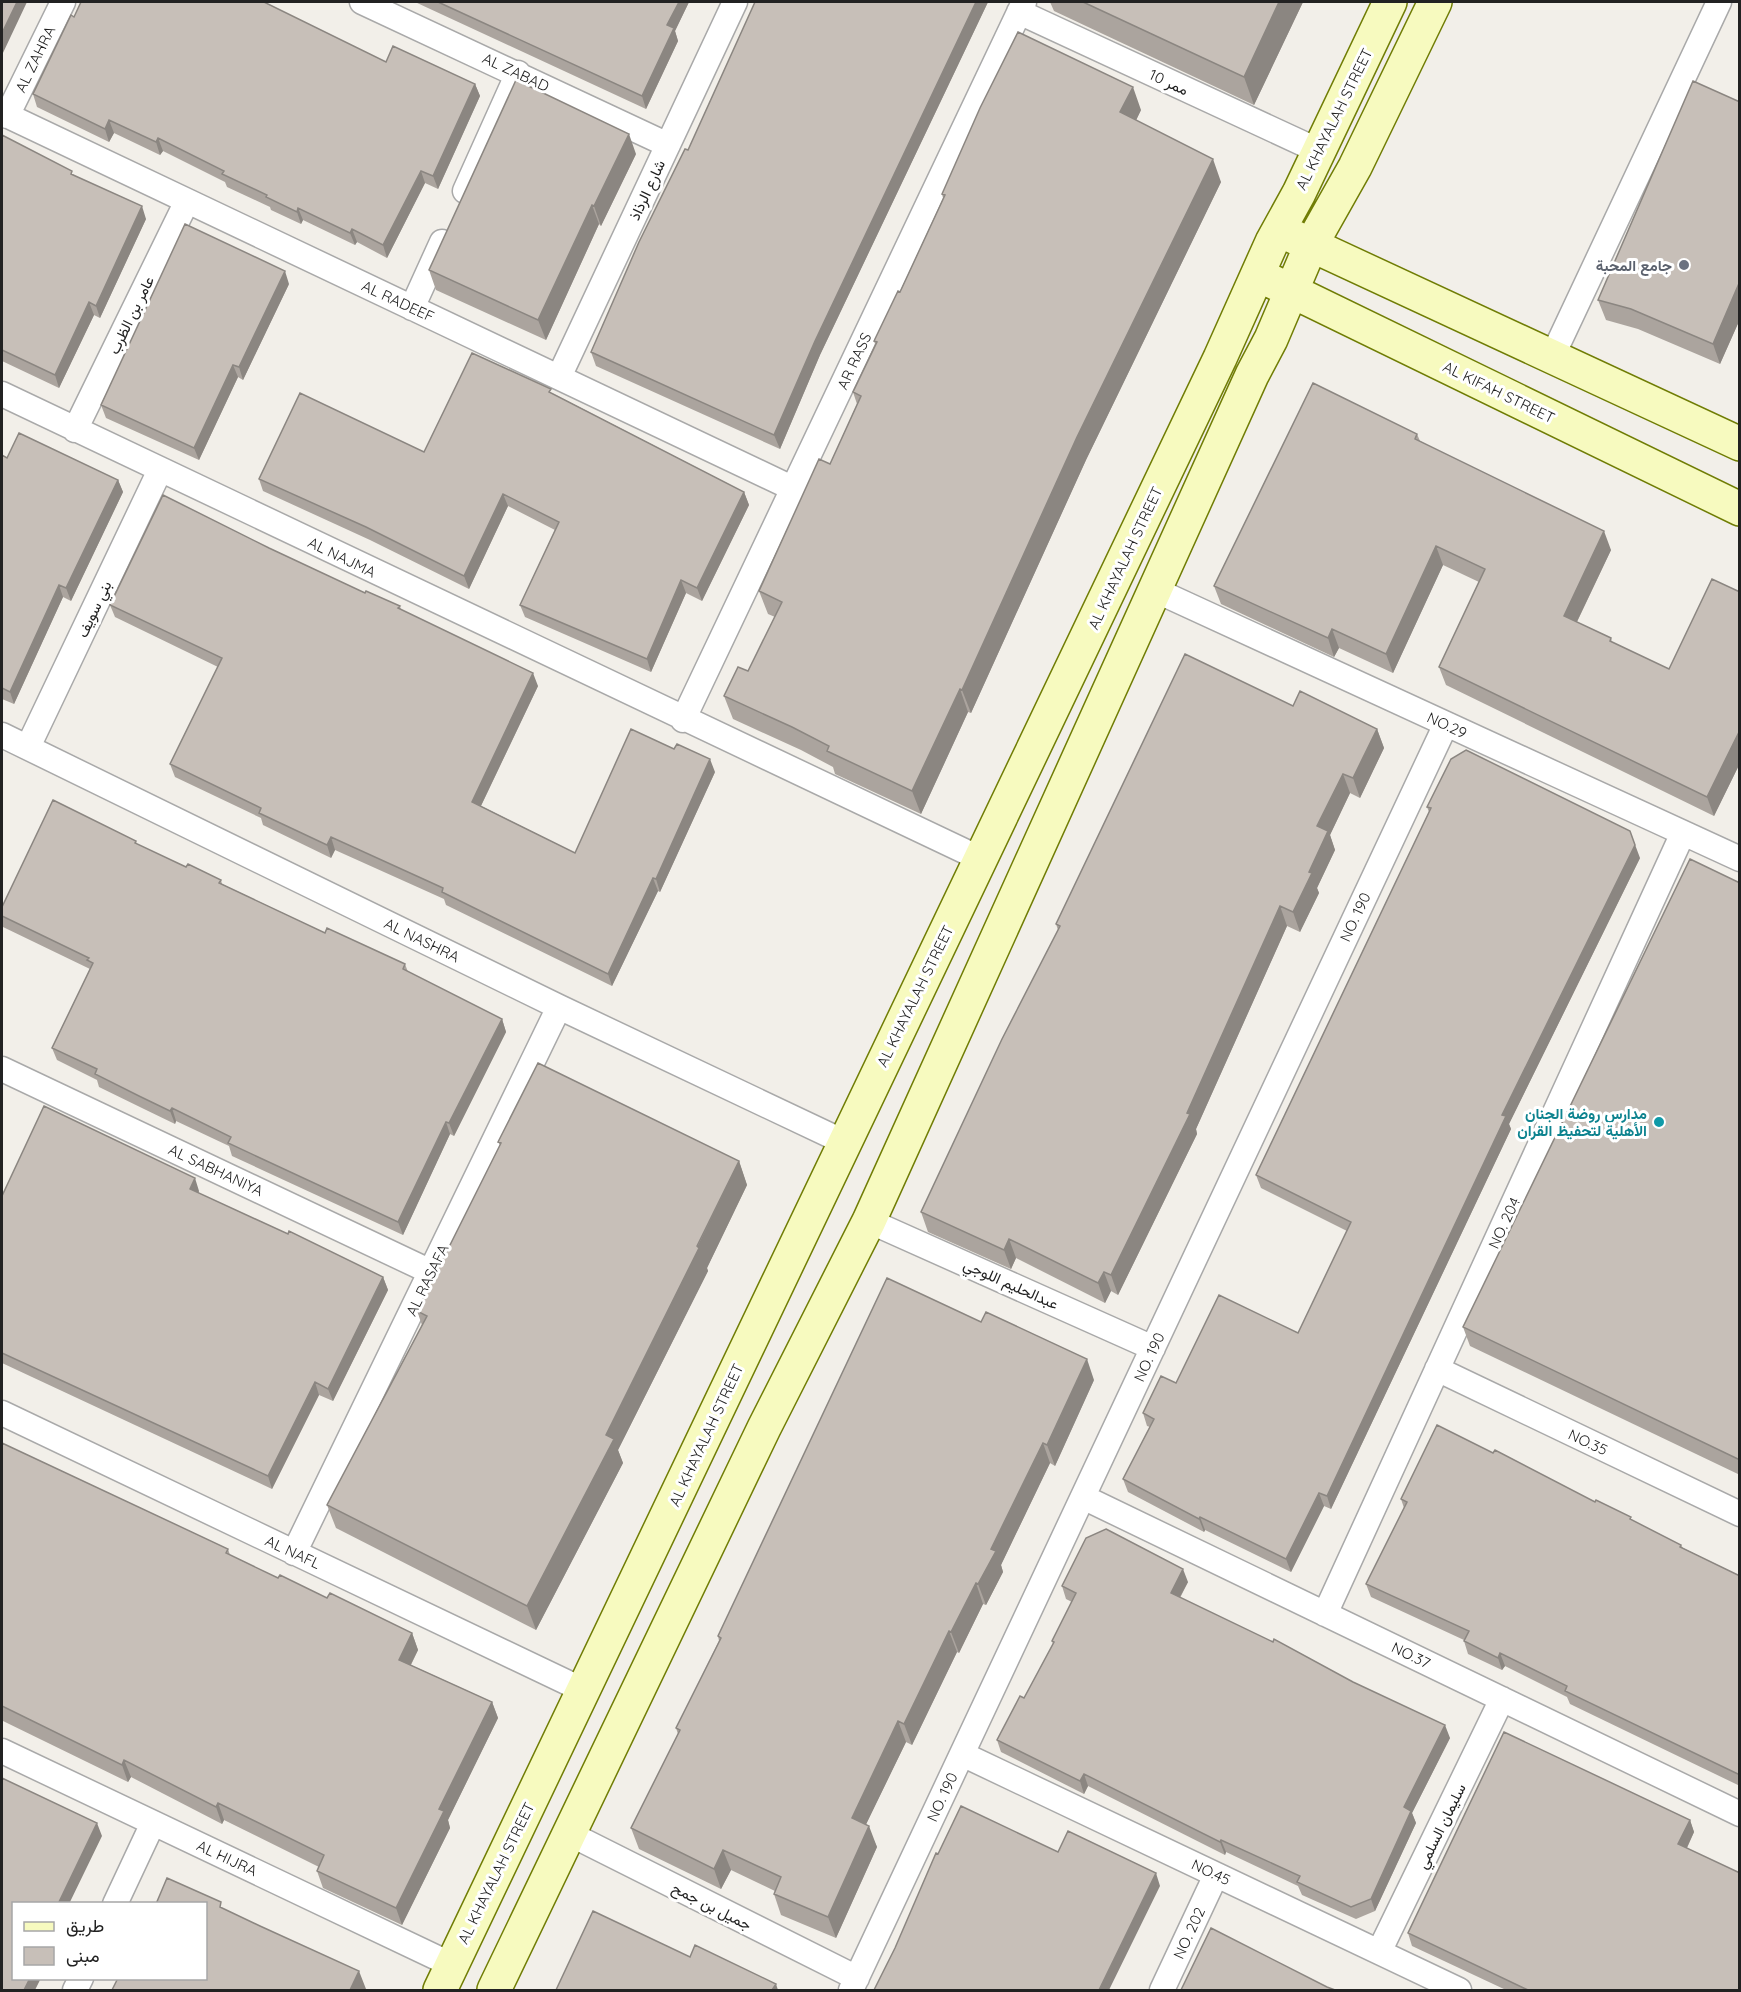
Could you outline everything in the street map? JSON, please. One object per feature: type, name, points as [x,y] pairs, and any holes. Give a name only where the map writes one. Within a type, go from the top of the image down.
[{"type":"street","name":"AL ZAHRA","points":[[4,114],[63,2]]},
{"type":"street","name":"AL ZABAD","points":[[362,2],[668,145]]},
{"type":"street","name":"شارع الرذاذ","points":[[559,377],[735,2]]},
{"type":"street","name":"AL KHAYALAH STREET","points":[[446,1978],[1220,358],[1278,230],[1390,2]]},
{"type":"street","points":[[1252,375],[1271,339],[1311,245],[1355,167],[1435,2]]},
{"type":"street","points":[[1552,357],[1719,2]]},
{"type":"street","name":"ممر 10","points":[[1021,7],[1316,156]]},
{"type":"street","name":"AR RASS","points":[[683,720],[1021,7]]},
{"type":"street","points":[[412,308],[518,74]]},
{"type":"street","name":"AL RADEEF","points":[[4,114],[794,489]]},
{"type":"street","points":[[1316,156],[1309,194],[1313,200],[1328,198],[1355,167]]},
{"type":"street","name":"عامر بن الظرب","points":[[75,429],[187,201]]},
{"type":"street","points":[[1278,230],[1740,444]]},
{"type":"street","name":"AL KIFAH STREET","points":[[1258,275],[1740,509]]},
{"type":"street","points":[[494,1990],[764,1428],[869,1221],[1252,375],[1273,321],[1251,312],[1220,358]]},
{"type":"street","name":"AL NAJMA","points":[[2,394],[683,720],[981,859]]},
{"type":"street","name":"بني سويف","points":[[28,747],[160,470]]},
{"type":"street","name":"NO.29","points":[[1155,590],[1740,859]]},
{"type":"street","name":"NO. 190","points":[[854,1984],[1446,724]]},
{"type":"street","name":"AL NASHRA","points":[[2,735],[559,1007],[844,1142]]},
{"type":"street","name":"NO. 204","points":[[1325,1614],[1683,833]]},
{"type":"street","name":"AL RASAFA","points":[[294,1553],[559,1007]]},
{"type":"street","name":"AL SABHANIYA","points":[[2,1069],[430,1272]]},
{"type":"street","name":"عبدالحليم اللوجي","points":[[869,1221],[1153,1347]]},
{"type":"street","points":[[783,1275],[771,1311],[771,1325],[775,1333],[791,1340],[801,1335],[821,1314]]},
{"type":"street","name":"NO.35","points":[[1437,1370],[1740,1514]]},
{"type":"street","points":[[721,1405],[745,1383],[758,1389],[768,1401],[764,1428]]},
{"type":"street","name":"AL NAFL","points":[[2,1413],[585,1691]]},
{"type":"street","name":"NO.37","points":[[1083,1497],[1740,1814]]},
{"type":"street","name":"سليمان السلمي","points":[[1379,1952],[1502,1699]]},
{"type":"street","name":"AL HIJRA","points":[[2,1750],[153,1823],[446,1978]]},
{"type":"street","name":"NO.45","points":[[963,1754],[1459,1990]]},
{"type":"street","points":[[117,1902],[153,1823]]},
{"type":"street","name":"جميل بن جمح","points":[[568,1833],[854,1984]]},
{"type":"street","name":"NO. 202","points":[[1162,1990],[1216,1875]]},
{"type":"building","points":[[2,2],[17,2],[2,33]]},
{"type":"building","points":[[81,2],[264,2],[386,62],[393,46],[475,84],[433,176],[421,171],[383,245],[352,229],[350,233],[298,208],[297,212],[222,174],[224,171],[158,138],[156,142],[109,120],[105,129],[33,94],[71,15],[74,17]]},
{"type":"building","points":[[438,2],[679,2],[667,25],[674,28],[642,96]]},
{"type":"building","points":[[755,2],[976,2],[815,341],[774,435],[591,352],[639,242],[685,149],[688,150]]},
{"type":"building","points":[[1083,2],[1279,2],[1244,77]]},
{"type":"building","points":[[1018,32],[1133,87],[1120,112],[1213,159],[1077,437],[962,690],[960,689],[912,791],[827,751],[829,746],[792,727],[724,696],[738,667],[748,671],[782,602],[759,591],[819,459],[830,464],[861,396],[853,392],[877,342],[874,341],[898,291],[900,292],[945,195],[942,194],[980,108]]},
{"type":"building","points":[[516,80],[629,134],[594,206],[592,205],[538,320],[429,270]]},
{"type":"building","points":[[1693,81],[1740,102],[1740,281],[1713,344],[1631,309],[1598,300]]},
{"type":"building","points":[[2,135],[72,171],[71,174],[142,206],[96,306],[89,302],[55,375],[2,350]]},
{"type":"building","points":[[185,224],[285,271],[239,367],[233,365],[194,448],[101,405]]},
{"type":"building","points":[[472,353],[551,389],[549,392],[744,492],[697,588],[681,580],[647,659],[520,605],[559,522],[503,494],[464,576],[366,527],[259,479],[300,393],[424,452]]},
{"type":"building","points":[[1313,383],[1417,434],[1415,439],[1604,531],[1564,616],[1611,638],[1610,641],[1669,669],[1712,579],[1740,592],[1740,730],[1707,797],[1439,667],[1485,569],[1436,546],[1386,654],[1332,629],[1328,638],[1214,586]]},
{"type":"building","points":[[19,433],[118,480],[66,588],[59,585],[10,692],[2,688],[2,455],[7,458]]},
{"type":"building","points":[[163,495],[365,593],[366,591],[400,606],[398,608],[533,673],[472,802],[575,853],[631,729],[674,749],[677,744],[710,759],[656,879],[653,878],[608,974],[442,892],[443,888],[331,837],[327,845],[259,813],[261,808],[170,764],[222,658],[110,605]]},
{"type":"building","points":[[1185,654],[1293,706],[1300,691],[1377,729],[1353,778],[1343,774],[1317,826],[1328,831],[1309,872],[1312,873],[1293,912],[1280,906],[1187,1113],[1190,1114],[1111,1275],[1104,1272],[1098,1283],[1009,1239],[1004,1250],[921,1212],[1002,1039],[1060,926],[1056,924]]},
{"type":"building","points":[[1466,750],[1630,831],[1635,845],[1502,1115],[1506,1116],[1327,1496],[1319,1493],[1286,1559],[1200,1517],[1199,1519],[1123,1479],[1154,1419],[1143,1413],[1161,1376],[1176,1383],[1219,1295],[1298,1333],[1351,1222],[1256,1175],[1431,808],[1427,807],[1451,759]]},
{"type":"building","points":[[53,800],[136,841],[135,843],[186,867],[188,864],[221,880],[219,883],[325,933],[327,928],[405,964],[403,969],[502,1019],[449,1123],[446,1122],[398,1222],[228,1143],[231,1137],[172,1108],[170,1111],[139,1096],[95,1074],[97,1069],[52,1048],[93,963],[87,960],[89,958],[2,916],[2,907]]},
{"type":"building","name":"مدارس روضة الجنان الأهلية لتحفيظ القران","points":[[1690,859],[1740,883],[1740,1460],[1463,1327]]},
{"type":"building","points":[[538,1063],[739,1161],[697,1246],[699,1248],[606,1435],[614,1439],[527,1606],[327,1505],[427,1316],[417,1311],[501,1143],[498,1142]]},
{"type":"building","points":[[44,1106],[195,1178],[190,1189],[288,1234],[289,1231],[383,1277],[328,1389],[315,1382],[268,1476],[2,1353],[2,1196]]},
{"type":"building","points":[[887,1278],[981,1322],[986,1312],[1087,1359],[1047,1445],[1043,1443],[991,1549],[996,1551],[978,1584],[976,1583],[951,1632],[949,1631],[904,1724],[898,1721],[852,1818],[869,1826],[828,1917],[774,1894],[781,1877],[723,1850],[714,1869],[631,1828],[680,1730],[676,1728],[721,1638],[718,1636]]},
{"type":"building","points":[[1437,1425],[1493,1453],[1495,1450],[1595,1502],[1596,1500],[1631,1517],[1630,1519],[1681,1545],[1680,1547],[1740,1576],[1740,1775],[1565,1691],[1567,1686],[1500,1653],[1498,1658],[1464,1641],[1469,1631],[1366,1584],[1407,1502],[1401,1499]]},
{"type":"building","points":[[2,1443],[228,1549],[226,1553],[278,1578],[280,1575],[327,1598],[330,1593],[412,1633],[399,1660],[492,1702],[439,1809],[444,1811],[396,1908],[317,1871],[324,1855],[218,1803],[216,1807],[124,1760],[122,1765],[2,1706]]},
{"type":"building","points":[[1106,1529],[1183,1569],[1171,1593],[1273,1642],[1274,1639],[1353,1682],[1445,1725],[1404,1807],[1411,1811],[1371,1899],[1351,1907],[1297,1882],[1300,1876],[1221,1840],[1220,1842],[1084,1774],[1080,1781],[997,1740],[1020,1696],[1024,1698],[1054,1642],[1052,1641],[1076,1593],[1062,1586],[1086,1538]]},
{"type":"building","points":[[1504,1732],[1690,1820],[1678,1844],[1740,1873],[1740,1990],[1528,1990],[1408,1933]]},
{"type":"building","points":[[2,1778],[97,1823],[59,1902],[12,1902],[12,1980],[29,1980],[24,1990],[2,1990]]},
{"type":"building","points":[[961,1806],[1058,1852],[1068,1831],[1156,1873],[1099,1990],[874,1990],[895,1948],[936,1853],[938,1854]]},
{"type":"building","points":[[167,1878],[221,1902],[220,1907],[359,1971],[350,1990],[112,1990],[117,1980],[207,1980],[207,1902],[157,1902]]},
{"type":"building","points":[[593,1911],[690,1957],[695,1945],[776,1984],[772,1990],[556,1990]]},
{"type":"building","points":[[1211,1928],[1327,1987],[1335,1990],[1181,1990]]},
{"type":"place","name":"جامع المحبة","points":[[1684,265]]},
{"type":"place","name":"مدارس روضة الجنان الأهلية لتحفيظ القران","points":[[1659,1122]]}]
